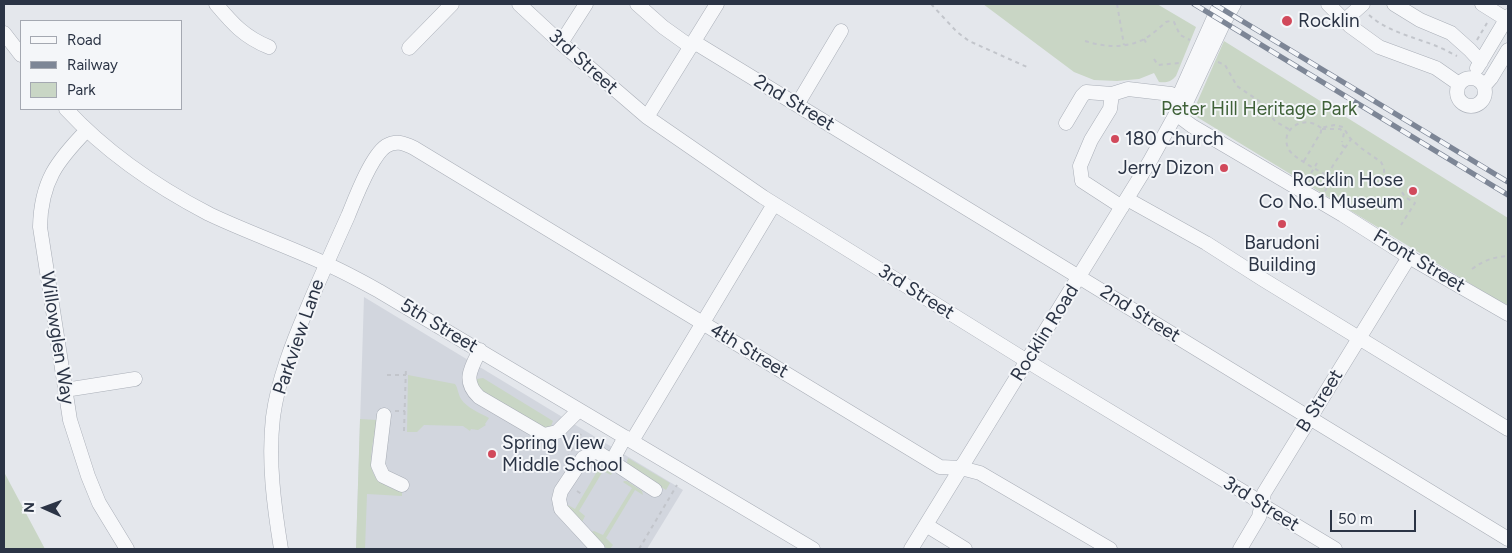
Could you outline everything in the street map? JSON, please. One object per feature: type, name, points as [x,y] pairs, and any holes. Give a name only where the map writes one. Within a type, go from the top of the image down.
[{"type":"street","points":[[216,4],[235,26],[258,43],[268,47]]},
{"type":"street","points":[[409,48],[452,4]]},
{"type":"street","name":"3rd Street","points":[[519,4],[647,118],[774,204],[1335,549]]},
{"type":"street","points":[[561,43],[586,4]]},
{"type":"street","name":"2nd Street","points":[[637,4],[663,27],[692,45],[797,104],[1508,538]]},
{"type":"street","points":[[647,118],[717,4]]},
{"type":"street","name":"Rocklin Road","points":[[1176,114],[1178,98],[1220,4]]},
{"type":"street","name":"Rocklin Road","points":[[911,549],[1125,203],[1176,114],[1185,105],[1234,4]]},
{"type":"street","points":[[1328,4],[1368,40],[1380,47],[1465,81],[1481,82],[1484,86]]},
{"type":"street","points":[[1394,4],[1420,20],[1452,34],[1480,62]]},
{"type":"street","points":[[1482,4],[1507,18],[1480,62],[1456,91],[1458,99],[1464,105],[1473,106],[1481,102],[1484,97],[1484,86],[1508,50]]},
{"type":"street","points":[[1345,20],[1366,9]]},
{"type":"street","points":[[797,104],[841,31]]},
{"type":"street","points":[[4,33],[20,54]]},
{"type":"street","points":[[1066,123],[1086,92],[1112,94],[1128,89],[1171,94],[1178,98]]},
{"type":"street","points":[[1112,94],[1110,109],[1091,140],[1080,166],[1082,181],[1206,243],[1508,430]]},
{"type":"street","name":"5th Street","points":[[67,110],[99,142],[152,181],[181,199],[326,264],[386,295],[810,548]]},
{"type":"street","name":"Front Street","points":[[1176,114],[1192,126],[1344,215],[1409,257],[1508,314]]},
{"type":"street","name":"Willowglen Way","points":[[87,130],[62,158],[51,174],[40,208],[40,226],[70,420],[99,503],[127,549]]},
{"type":"street","name":"Parkview Lane","points":[[280,549],[272,482],[274,417],[282,378],[296,334],[362,185],[382,149],[392,143]]},
{"type":"street","name":"4th Street","points":[[392,143],[404,143],[414,148],[940,467],[961,468],[980,473],[1110,549]]},
{"type":"street","points":[[612,461],[629,439],[703,323],[774,204]]},
{"type":"street","name":"B Street","points":[[1240,549],[1255,525],[1264,493],[1409,257]]},
{"type":"street","points":[[480,350],[469,371],[470,384],[479,397],[544,435],[557,432],[579,410]]},
{"type":"street","points":[[65,390],[135,379]]},
{"type":"street","points":[[384,416],[378,465],[383,476],[402,485]]},
{"type":"street","points":[[598,549],[561,509],[559,499],[561,491],[583,458],[596,452],[655,490]]},
{"type":"street","points":[[926,525],[965,549]]},
{"type":"path","points":[[931,4],[957,32],[969,41],[1026,67]]},
{"type":"path","points":[[1117,4],[1124,45]]},
{"type":"path","points":[[1366,9],[1381,25],[1428,42],[1464,60]]},
{"type":"path","points":[[1473,46],[1494,12]]},
{"type":"path","points":[[1085,41],[1099,46],[1124,45],[1144,39],[1170,21],[1174,22],[1180,35],[1201,45]]},
{"type":"path","points":[[1144,39],[1148,46]]},
{"type":"path","points":[[1154,59],[1158,65],[1184,63]]},
{"type":"path","points":[[1213,60],[1223,64],[1237,86],[1259,101],[1274,121],[1290,130]]},
{"type":"path","points":[[1321,129],[1317,124],[1307,122],[1296,124],[1290,130],[1287,139],[1288,146],[1293,154],[1328,176]]},
{"type":"path","points":[[1304,161],[1314,146],[1321,129],[1325,126],[1340,126],[1346,130],[1351,139],[1365,152],[1381,162],[1384,168],[1384,176],[1397,184],[1405,197],[1415,203],[1401,225]]},
{"type":"path","points":[[1321,129],[1340,129],[1344,133],[1342,143],[1346,148]]},
{"type":"path","points":[[1325,191],[1332,168],[1351,139]]},
{"type":"path","points":[[1307,180],[1317,163]]},
{"type":"path","points":[[1472,269],[1486,260],[1508,256]]},
{"type":"path","points":[[404,432],[406,367]]},
{"type":"path","points":[[387,375],[406,375]]},
{"type":"path","points":[[565,461],[581,434]]},
{"type":"path","points":[[638,549],[677,485]]},
{"type":"shaded area","name":"Spring View Middle School","points":[[364,297],[683,490],[647,549],[356,549]]},
{"type":"green space","name":"Peter Hill Heritage Park","points":[[983,4],[1157,4],[1196,27],[1176,76],[1170,81],[1159,82],[1154,73],[1139,79],[1117,81],[1094,80],[1074,72]]},
{"type":"green space","name":"Peter Hill Heritage Park","points":[[1224,41],[1508,218],[1508,305],[1192,114]]},
{"type":"green space","points":[[408,375],[455,384],[460,397],[467,405],[489,418],[486,425],[478,430],[471,429],[470,431],[463,426],[424,425],[417,432],[407,432]]},
{"type":"green space","points":[[483,378],[553,421],[551,426],[543,428],[480,390],[476,379]]},
{"type":"green space","points":[[360,419],[377,420],[371,459],[373,473],[382,483],[402,492],[402,496],[367,494],[365,549],[356,549]]},
{"type":"green space","points":[[628,458],[670,483],[666,490],[628,467]]},
{"type":"green space","points":[[592,462],[612,473],[611,475],[603,471],[579,511],[585,516],[582,522],[567,506],[575,509],[599,468]]},
{"type":"green space","points":[[4,472],[45,549],[4,549]]},
{"type":"green space","points":[[624,481],[642,491],[643,495],[635,490],[606,538],[613,545],[610,549],[607,549],[591,532],[594,531],[603,535],[632,488]]},
{"type":"railway","points":[[1194,4],[1508,195]]},
{"type":"railway","points":[[1214,4],[1508,182]]},
{"type":"place","name":"Rocklin","points":[[1287,21]]},
{"type":"place","name":"180 Church","points":[[1115,139]]},
{"type":"place","name":"Jerry Dizon","points":[[1224,168]]},
{"type":"place","name":"Rocklin Hose Co No.1 Museum","points":[[1413,191]]},
{"type":"place","name":"Barudoni Building","points":[[1282,224]]},
{"type":"place","name":"Spring View Middle School","points":[[492,454]]}]
